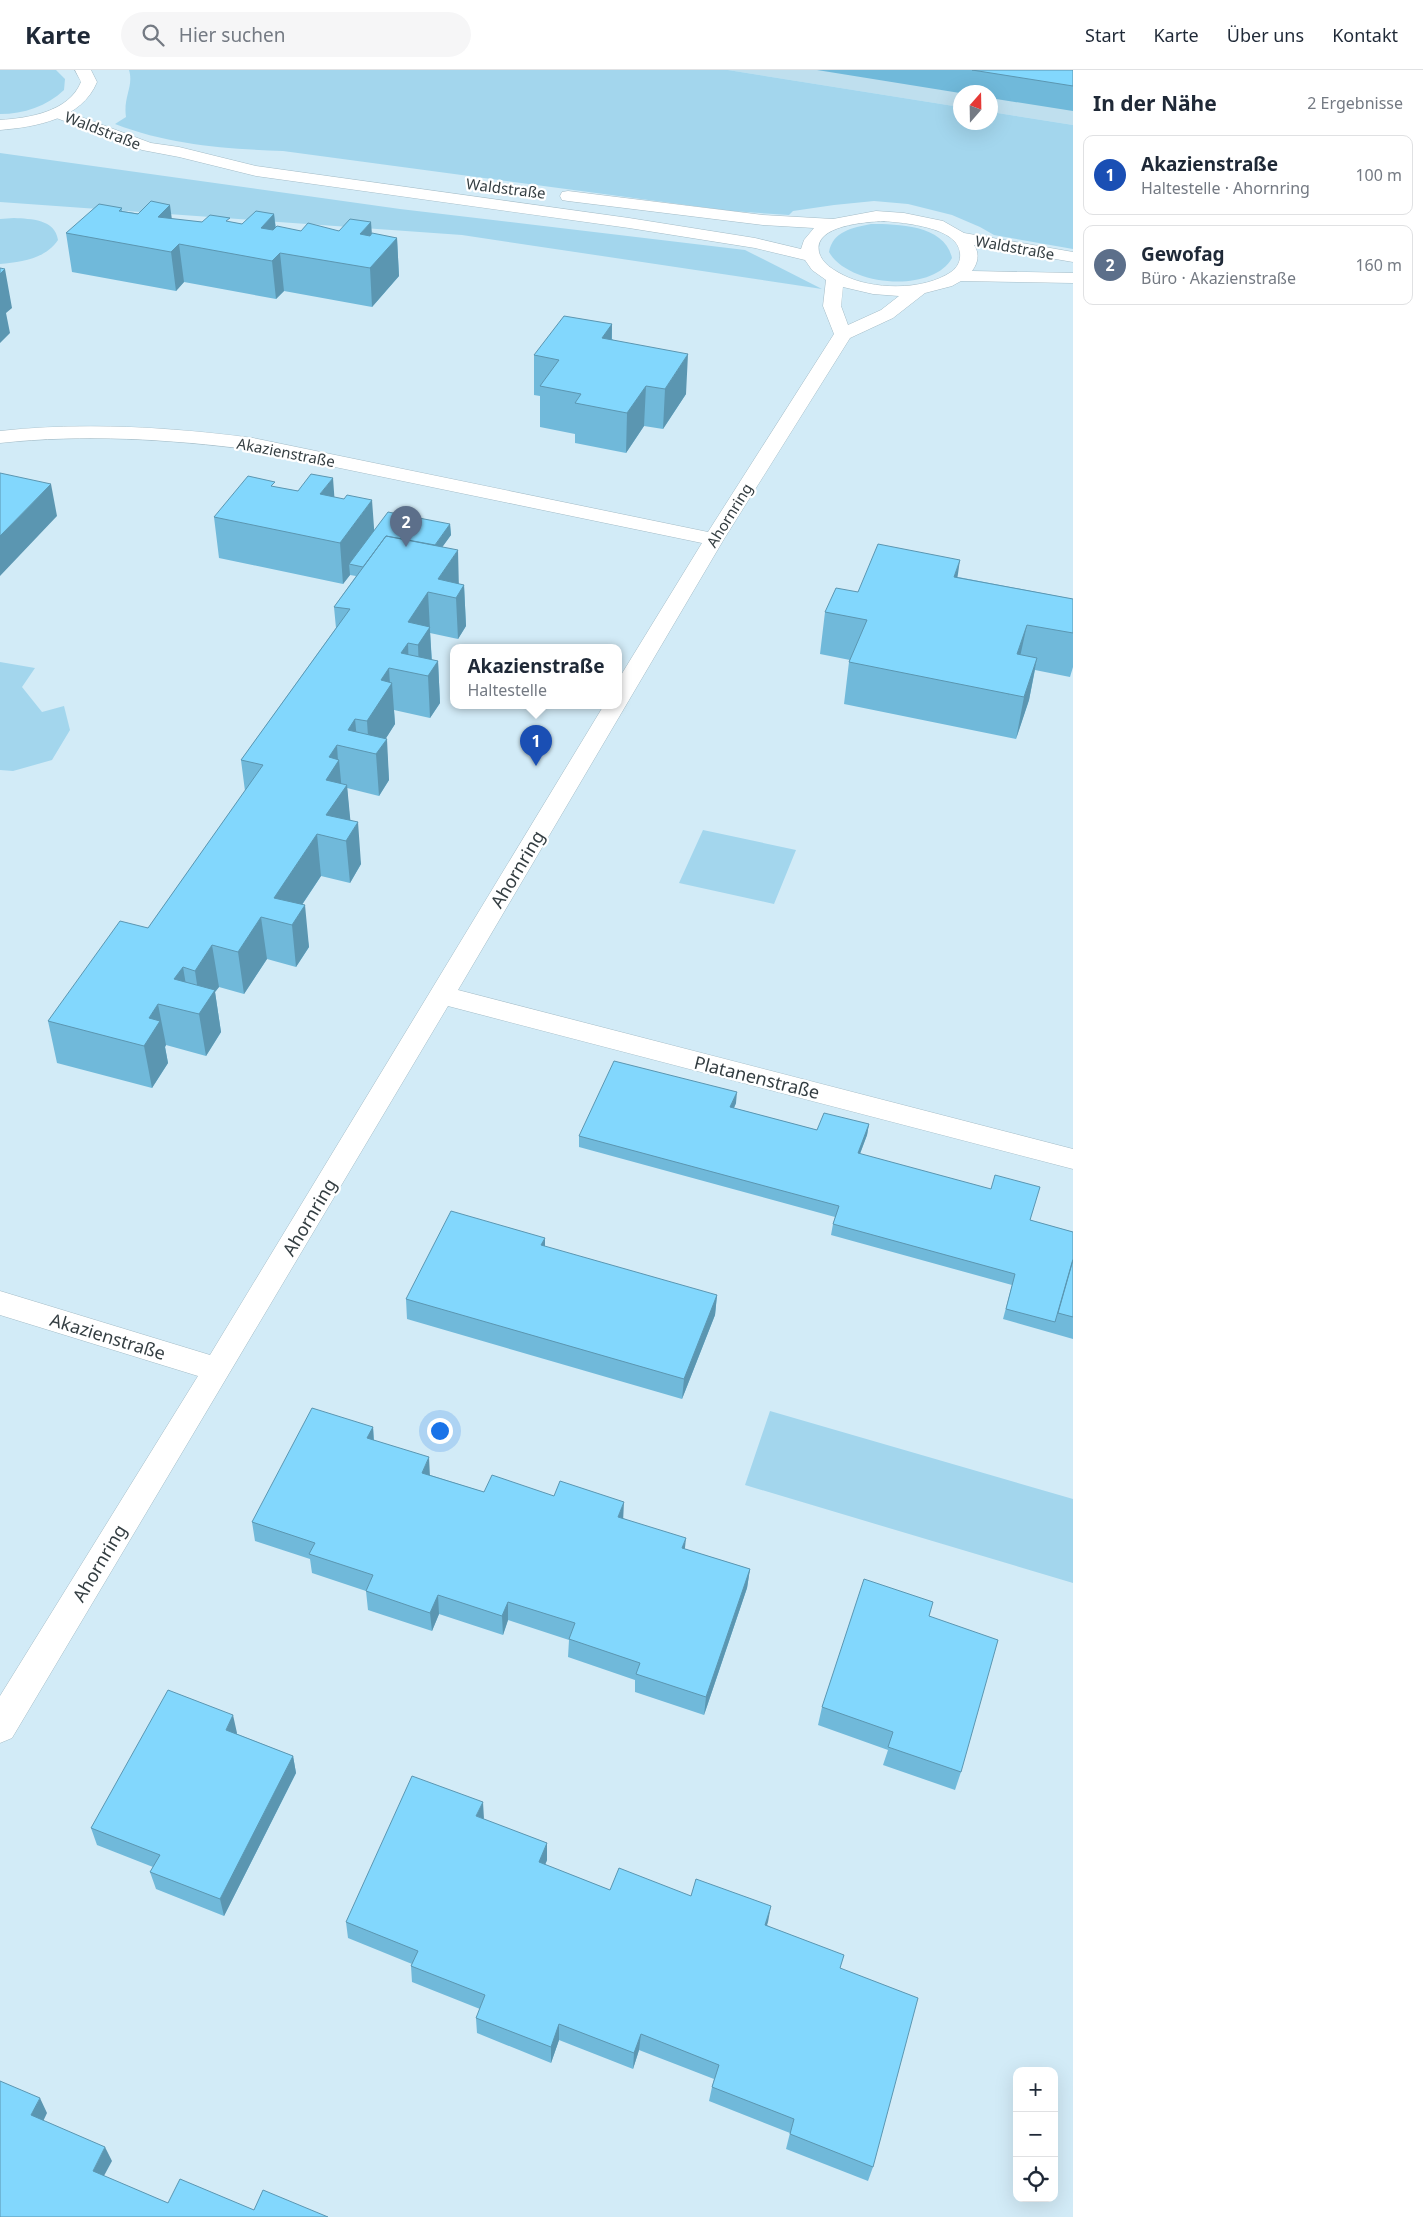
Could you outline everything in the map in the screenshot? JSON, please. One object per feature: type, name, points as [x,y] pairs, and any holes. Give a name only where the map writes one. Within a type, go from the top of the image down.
[{"type":"street","name":"Waldstraße","points":[[0,125],[36,120],[57,113],[82,98],[89,82],[82,70]]},
{"type":"street","name":"Waldstraße","points":[[57,113],[130,142],[256,171],[629,223],[755,244],[811,256]]},
{"type":"street","name":"Waldstraße","points":[[179,152],[264,157],[352,168]]},
{"type":"street","name":"Waldstraße","points":[[548,193],[763,220],[833,224]]},
{"type":"street","name":"Waldstraße","points":[[960,276],[968,266],[971,256],[967,246],[958,237],[938,226],[913,218],[875,216],[833,224],[818,233],[810,244],[811,256],[819,268],[834,277],[874,289],[896,291],[919,290],[942,284],[960,276],[1073,278]]},
{"type":"street","name":"Waldstraße","points":[[958,237],[1073,257]]},
{"type":"street","points":[[834,277],[832,306],[843,334],[887,314],[919,290]]},
{"type":"street","name":"Ahornring","points":[[622,691],[714,539],[843,334]]},
{"type":"street","name":"Akazienstraße","points":[[0,437],[108,430],[176,434],[253,444],[714,539]]},
{"type":"street","name":"Ahornring","points":[[0,1727],[613,709]]},
{"type":"street","name":"Platanenstraße","points":[[441,995],[1073,1159]]},
{"type":"street","name":"Akazienstraße","points":[[0,1303],[216,1369]]},
{"type":"shaded area","points":[[0,70],[56,70],[65,79],[64,90],[43,105],[35,108],[9,114],[0,114]]},
{"type":"shaded area","points":[[129,70],[728,70],[953,106],[953,130],[998,130],[998,113],[1073,125],[1073,249],[994,235],[952,215],[908,204],[874,201],[793,211],[789,215],[731,211],[283,151],[198,145],[156,137],[115,124],[126,117],[125,110],[130,76]]},
{"type":"shaded area","points":[[728,70],[1073,70],[1073,125],[998,113],[998,85],[953,85],[953,106]]},
{"type":"shaded area","points":[[0,153],[400,209],[745,250],[822,289],[462,235],[0,202]]},
{"type":"shaded area","points":[[0,219],[35,220],[47,224],[56,233],[58,240],[40,255],[25,261],[0,264]]},
{"type":"shaded area","points":[[871,224],[907,226],[930,233],[948,247],[952,258],[942,269],[927,277],[909,281],[871,278],[853,272],[839,263],[829,252],[831,245],[844,232]]},
{"type":"shaded area","points":[[0,662],[35,668],[22,687],[42,712],[64,706],[70,730],[52,760],[13,771],[0,770]]},
{"type":"shaded area","points":[[703,830],[796,850],[774,904],[679,883]]},
{"type":"shaded area","points":[[770,1411],[1073,1499],[1073,1583],[745,1485]]},
{"type":"building","points":[[972,70],[1073,70],[1073,86]]},
{"type":"building","points":[[151,201],[170,205],[158,217],[202,222],[210,215],[230,218],[226,221],[242,224],[256,211],[274,214],[261,228],[273,230],[277,226],[301,231],[308,223],[339,231],[350,219],[371,222],[360,234],[370,236],[372,233],[397,238],[370,268],[280,253],[272,261],[179,244],[171,252],[66,233],[99,204],[122,208],[119,211],[138,214]]},
{"type":"building","points":[[564,316],[612,324],[602,338],[688,354],[665,389],[646,386],[627,413],[575,403],[581,394],[540,386],[559,360],[534,355]]},
{"type":"building","points":[[0,473],[51,484],[0,536]]},
{"type":"building","points":[[311,474],[333,478],[320,494],[344,499],[347,495],[372,500],[340,543],[214,517],[248,476],[275,482],[271,486],[298,491]]},
{"type":"building","points":[[388,512],[450,524],[435,545],[386,536],[363,567],[349,564]]},
{"type":"building","points":[[386,536],[458,550],[438,579],[464,585],[456,598],[428,592],[408,622],[430,627],[418,645],[408,643],[401,653],[438,661],[428,676],[389,668],[381,680],[392,683],[367,721],[355,719],[348,730],[387,739],[376,754],[337,745],[329,757],[339,760],[326,780],[347,785],[326,815],[358,822],[346,841],[317,834],[274,898],[305,905],[292,925],[261,917],[238,952],[212,945],[195,971],[183,967],[174,979],[215,990],[199,1014],[158,1004],[149,1018],[160,1021],[144,1046],[48,1021],[120,921],[148,928],[263,765],[241,760],[350,609],[334,607]]},
{"type":"building","points":[[878,544],[960,560],[954,577],[1073,599],[1073,633],[1027,625],[1017,654],[1037,658],[1024,697],[849,662],[867,620],[825,612],[836,588],[858,592]]},
{"type":"building","points":[[614,1061],[737,1092],[730,1107],[817,1130],[824,1113],[869,1124],[858,1153],[991,1189],[995,1175],[1040,1187],[1030,1220],[1073,1232],[1073,1259],[1055,1322],[1006,1309],[1015,1274],[833,1224],[839,1206],[579,1136]]},
{"type":"building","points":[[451,1211],[545,1238],[541,1245],[717,1295],[684,1379],[406,1299]]},
{"type":"building","points":[[1073,1260],[1073,1317],[1058,1313]]},
{"type":"building","points":[[312,1408],[373,1427],[367,1438],[429,1457],[422,1473],[484,1492],[492,1475],[554,1496],[560,1481],[624,1502],[618,1517],[686,1538],[682,1548],[750,1569],[706,1697],[636,1674],[640,1663],[569,1639],[575,1623],[508,1602],[502,1616],[438,1595],[430,1613],[366,1591],[373,1575],[309,1554],[315,1543],[252,1522]]},
{"type":"building","points":[[864,1579],[933,1602],[929,1616],[998,1640],[961,1772],[888,1747],[893,1732],[822,1707]]},
{"type":"building","points":[[168,1690],[233,1715],[226,1730],[293,1756],[220,1899],[150,1872],[160,1855],[91,1828]]},
{"type":"building","points":[[412,1776],[483,1802],[476,1816],[547,1843],[539,1862],[610,1890],[619,1868],[691,1896],[696,1879],[771,1906],[765,1925],[844,1955],[840,1968],[918,1998],[873,2167],[790,2134],[794,2119],[712,2087],[719,2065],[641,2034],[634,2053],[559,2024],[551,2047],[476,2018],[485,1995],[411,1966],[418,1951],[346,1922]]},
{"type":"building","points":[[0,2081],[40,2098],[31,2115],[105,2147],[93,2171],[168,2203],[180,2179],[254,2210],[263,2190],[328,2217],[0,2217]]},
{"type":"place","name":"Gewofag","points":[[406,547]]},
{"type":"place","name":"Akazienstraße","points":[[536,766]]}]
